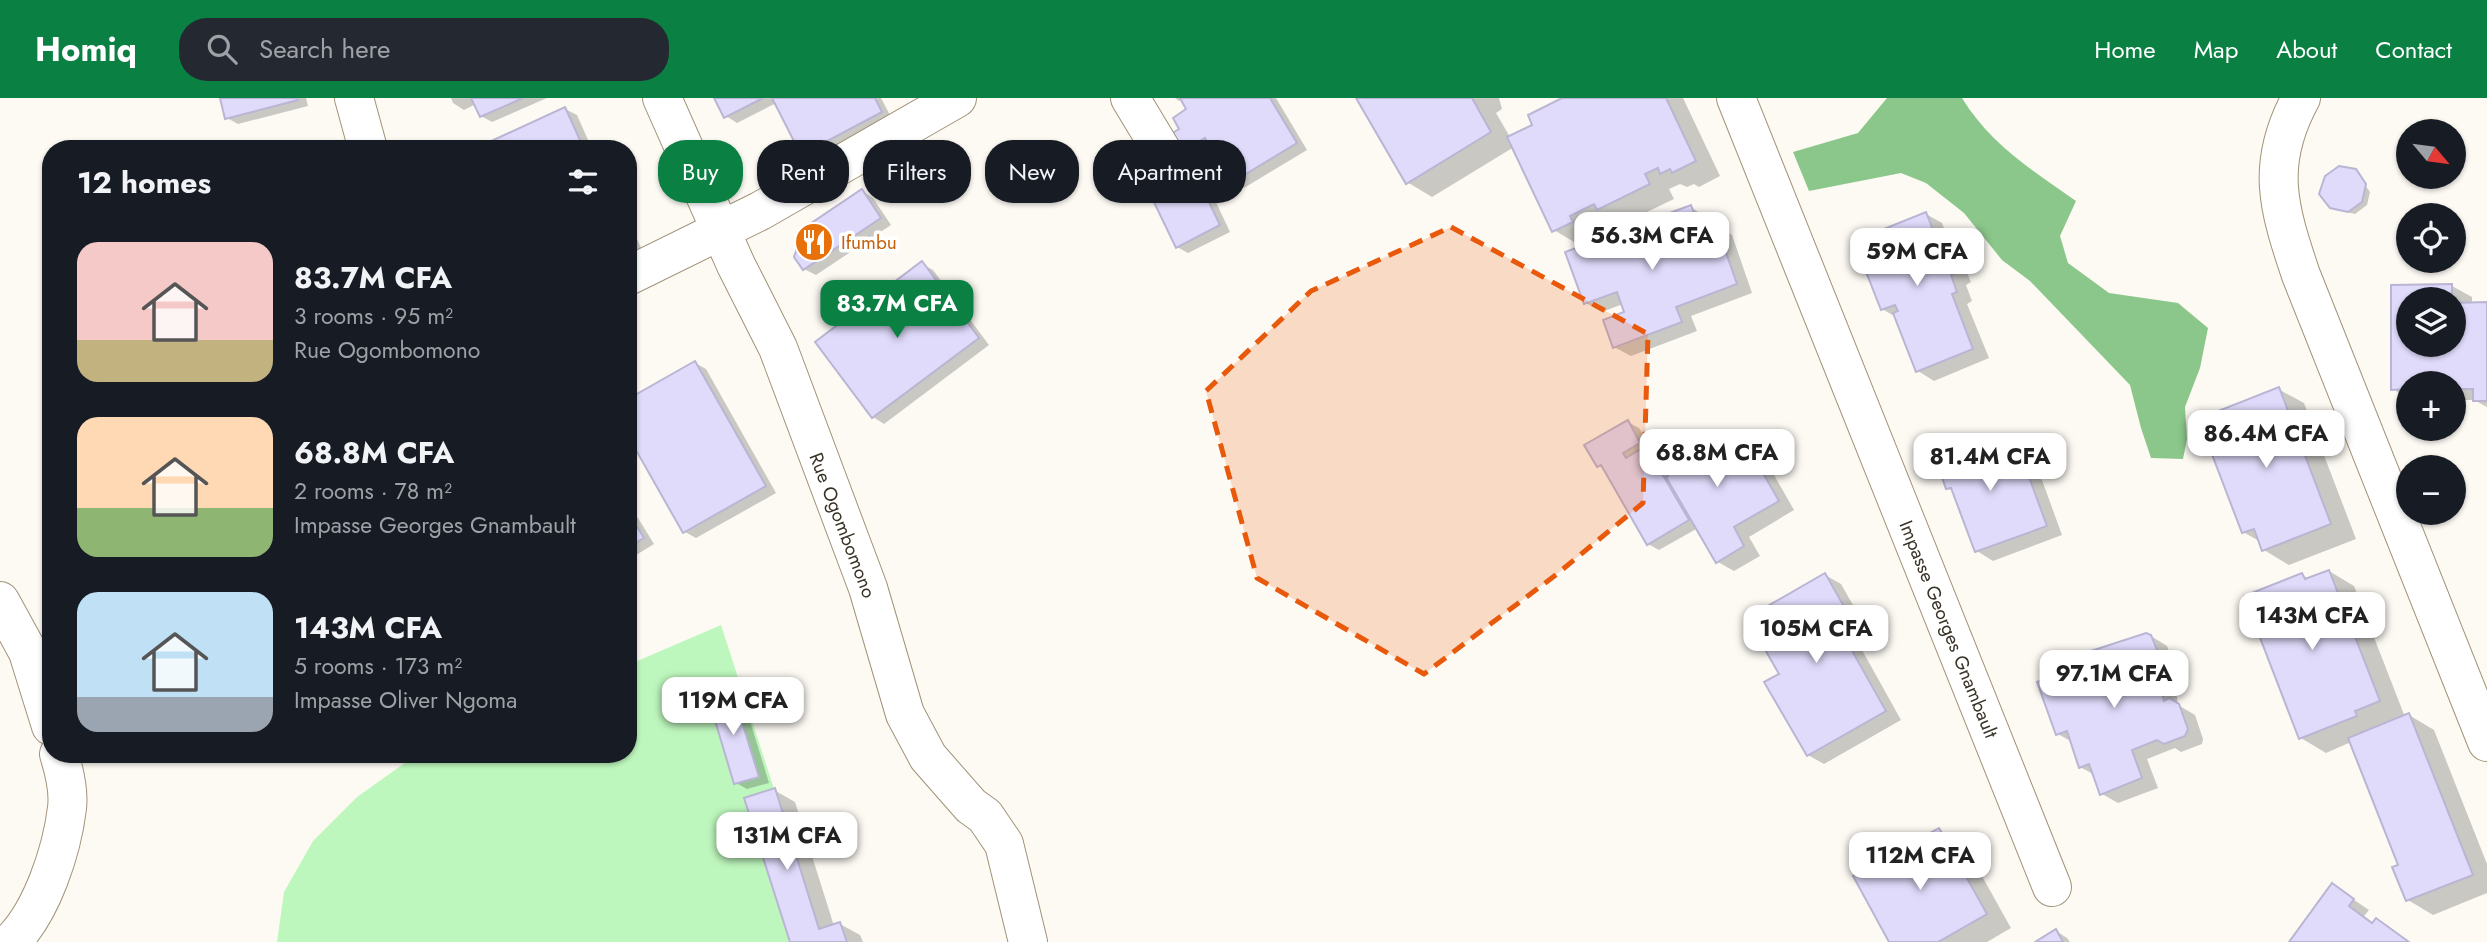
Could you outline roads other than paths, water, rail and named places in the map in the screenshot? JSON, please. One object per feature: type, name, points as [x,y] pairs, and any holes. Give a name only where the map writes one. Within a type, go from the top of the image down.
[{"type":"street","points":[[354,98],[366,140]]},
{"type":"street","name":"Rue Ogombomono","points":[[662,98],[736,265],[762,314],[787,371],[868,588],[905,714],[928,757],[971,806],[985,816],[1004,844],[1028,942]]},
{"type":"street","points":[[637,272],[722,232],[957,98]]},
{"type":"street","points":[[1130,98],[1155,140]]},
{"type":"street","name":"Impasse Georges Gnambault","points":[[1736,98],[2052,887]]},
{"type":"street","points":[[2301,98],[2287,124],[2278,163],[2279,199],[2285,228],[2306,288],[2487,742]]},
{"type":"street","points":[[0,601],[29,652],[42,696]]},
{"type":"street","points":[[11,942],[20,933],[39,898],[58,854],[67,805],[60,763]]},
{"type":"place","name":"Ifumbu","points":[[814,242]]}]
